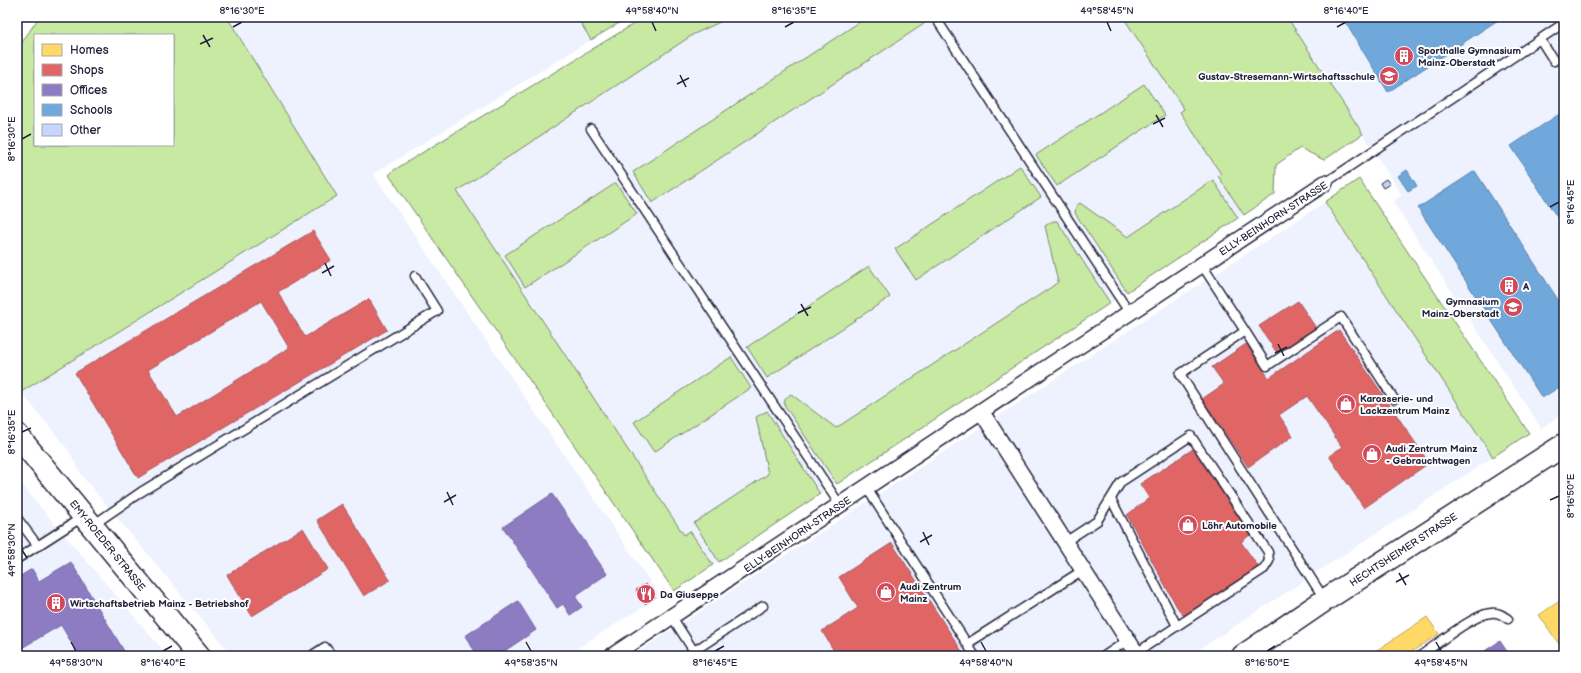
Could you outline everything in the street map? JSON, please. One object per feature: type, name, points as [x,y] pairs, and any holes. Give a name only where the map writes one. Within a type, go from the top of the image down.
[{"type":"street","name":"ELLY-BEINHORN-STRASSE","points":[[612,656],[1325,183]]},
{"type":"street","points":[[981,411],[1134,650]]},
{"type":"street","name":"EMY-ROEDER-STRASSE","points":[[17,434],[199,656]]},
{"type":"street","name":"HECHTSHEIMER STRASSE","points":[[1243,656],[1325,600],[1564,445]]},
{"type":"lane","points":[[935,17],[1129,312]]},
{"type":"lane","name":"ELLY-BEINHORN-STRASSE","points":[[1325,183],[1564,23]]},
{"type":"lane","points":[[1540,40],[1554,61]]},
{"type":"lane","points":[[591,129],[840,505]]},
{"type":"lane","points":[[1202,265],[1267,366],[1341,317],[1394,399]]},
{"type":"lane","points":[[17,559],[38,546],[89,521],[140,492],[437,311],[415,276]]},
{"type":"lane","points":[[1245,331],[1180,374],[1325,600]]},
{"type":"lane","points":[[1065,542],[1097,522],[1120,482],[1191,436],[1268,552],[1269,561],[1264,569],[1177,626],[1134,650],[1104,656]]},
{"type":"lane","points":[[866,487],[975,656]]},
{"type":"lane","points":[[1110,499],[1177,626]]},
{"type":"lane","points":[[17,518],[38,546]]},
{"type":"lane","points":[[967,644],[1083,570]]},
{"type":"lane","points":[[672,617],[695,653],[763,606]]},
{"type":"lane","points":[[1420,656],[1477,618],[1490,612],[1500,613],[1508,619]]},
{"type":"lane","points":[[314,654],[326,646],[332,656]]},
{"type":"shaded area","points":[[228,17],[577,17],[591,40],[373,174],[660,596],[565,656],[233,656],[82,476],[69,451],[21,392],[337,196]]},
{"type":"shaded area","points":[[645,17],[1174,17],[1275,194],[674,591],[389,175],[394,170],[437,142]]},
{"type":"shaded area","name":"Gymnasium Mainz-Oberstadt","points":[[1287,17],[1564,17],[1564,413],[1541,428],[1393,202],[1402,195]]},
{"type":"shaded area","points":[[1325,202],[1493,457],[1189,656],[632,656]]},
{"type":"shaded area","points":[[17,479],[53,522],[168,656],[17,656]]},
{"type":"green space","points":[[39,17],[227,17],[337,196],[21,392],[17,387],[17,50]]},
{"type":"green space","points":[[577,17],[629,17],[591,40]]},
{"type":"green space","points":[[645,17],[718,17],[720,22],[694,34],[457,191],[684,535],[690,531],[713,565],[674,591],[389,175],[394,170]]},
{"type":"green space","points":[[867,17],[920,17],[924,24],[652,203],[633,172]]},
{"type":"green space","points":[[1123,17],[1287,17],[1363,134],[1324,160],[1300,148],[1276,165],[1275,194],[1244,215],[1218,176],[1221,174],[1180,112],[1184,109]]},
{"type":"green space","points":[[1144,84],[1165,115],[1057,186],[1036,155]]},
{"type":"green space","points":[[1020,166],[1041,197],[916,280],[895,249]]},
{"type":"green space","points":[[1359,179],[1529,433],[1493,457],[1325,202]]},
{"type":"green space","points":[[1213,180],[1238,218],[1127,292],[1075,213],[1076,206],[1080,203],[1128,237]]},
{"type":"green space","points":[[616,183],[637,214],[525,287],[505,255]]},
{"type":"green space","points":[[1053,221],[1057,221],[1110,303],[837,484],[785,406],[784,403],[786,398],[791,394],[836,428],[1050,288],[1058,282],[1045,226]]},
{"type":"green space","points":[[869,266],[890,297],[767,378],[747,347]]},
{"type":"green space","points":[[731,357],[751,388],[654,452],[634,422]]},
{"type":"green space","points":[[767,411],[820,494],[719,562],[694,523],[768,474],[756,417]]},
{"type":"building: Homes","points":[[1564,598],[1564,645],[1561,647],[1539,615]]},
{"type":"building: Homes","points":[[1427,617],[1439,634],[1405,656],[1368,656]]},
{"type":"building: Shops","points":[[313,231],[331,260],[278,292],[305,337],[369,299],[387,330],[138,478],[75,373]],"holes":[[[261,301],[289,348],[177,417],[148,370]]]},
{"type":"building: Shops","points":[[1298,301],[1316,328],[1277,353],[1259,326]]},
{"type":"building: Shops","points":[[1339,330],[1429,463],[1364,508],[1329,456],[1342,447],[1307,396],[1279,415],[1293,436],[1248,467],[1202,399],[1224,384],[1212,367],[1246,344],[1269,378]]},
{"type":"building: Shops","name":"Löhr Automobile","points":[[1193,449],[1250,535],[1241,542],[1262,572],[1200,612],[1183,615],[1177,607],[1127,515],[1149,498],[1140,484]]},
{"type":"building: Shops","points":[[342,504],[390,580],[364,596],[317,520]]},
{"type":"building: Shops","points":[[303,528],[328,569],[252,616],[227,575]]},
{"type":"building: Shops","name":"Audi Zentrum Mainz","points":[[892,543],[965,656],[837,656],[822,631],[858,608],[839,577]]},
{"type":"building: Shops","name":"Da Giuseppe","points":[[646,584],[655,597],[645,604],[636,590]]},
{"type":"building: Offices","points":[[552,494],[607,574],[575,596],[582,607],[570,615],[563,604],[557,608],[503,527]]},
{"type":"building: Offices","name":"Wirtschaftsbetrieb Mainz - Betriebshof","points":[[71,562],[127,656],[79,656],[61,625],[20,649],[17,643],[17,578],[32,569],[39,581]]},
{"type":"building: Offices","points":[[518,601],[536,630],[497,656],[478,656],[465,636]]},
{"type":"building: Offices","points":[[1500,641],[1510,656],[1477,656]]},
{"type":"building: Schools","name":"Sporthalle Gymnasium Mainz-Oberstadt","points":[[1342,17],[1496,17],[1498,20],[1388,92]]},
{"type":"building: Schools","points":[[1564,111],[1564,228],[1511,146]]},
{"type":"building: Schools","points":[[1407,170],[1417,186],[1408,191],[1398,176]]},
{"type":"building: Schools","name":"A","points":[[1475,171],[1564,309],[1564,384],[1542,398],[1418,208]]},
{"type":"building: Other","points":[[1386,179],[1390,184],[1383,188],[1380,183]]},
{"type":"place","name":"Sporthalle Gymnasium Mainz-Oberstadt","points":[[1404,56]]},
{"type":"place","name":"Gustav-Stresemann-Wirtschaftsschule","points":[[1389,76]]},
{"type":"place","name":"A","points":[[1509,286]]},
{"type":"place","name":"Gymnasium Mainz-Oberstadt","points":[[1513,307]]},
{"type":"place","name":"Karosserie- und Lackzentrum Mainz","points":[[1346,404]]},
{"type":"place","name":"Audi Zentrum Mainz - Gebrauchtwagen","points":[[1372,454]]},
{"type":"place","name":"Löhr Automobile","points":[[1188,525]]},
{"type":"place","name":"Audi Zentrum Mainz","points":[[886,592]]},
{"type":"place","name":"Da Giuseppe","points":[[646,594]]},
{"type":"place","name":"Wirtschaftsbetrieb Mainz - Betriebshof","points":[[56,603]]}]
